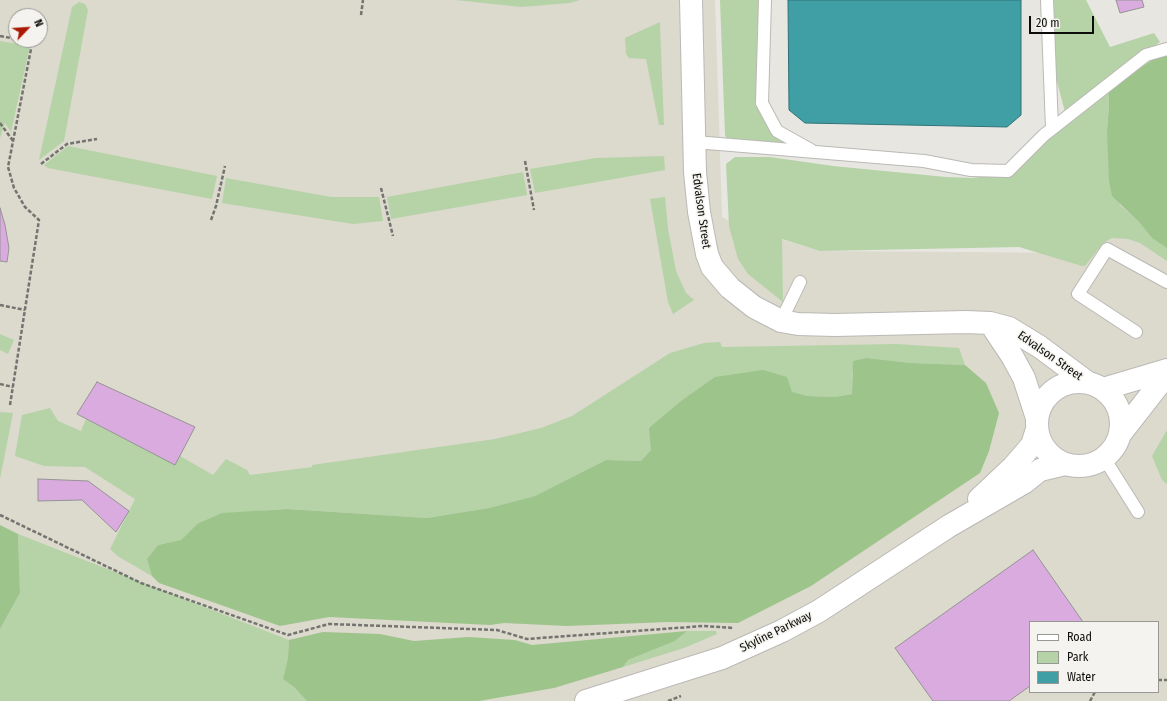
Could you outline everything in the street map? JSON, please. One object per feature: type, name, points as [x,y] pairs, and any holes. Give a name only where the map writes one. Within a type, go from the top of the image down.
[{"type":"street","name":"Edvalson Street","points":[[691,0],[695,172],[699,212],[703,240],[712,267],[730,288],[754,307],[781,321],[798,324],[990,323],[1008,328],[1040,347],[1095,385]]},
{"type":"street","name":"Edvalson Street","points":[[990,323],[1012,356],[1024,378],[1037,424]]},
{"type":"street","points":[[1095,385],[1112,397],[1118,408],[1121,420],[1120,433],[1116,445],[1104,458],[1088,465],[1077,466],[1065,464],[1055,459],[1040,441],[1037,424],[1041,406],[1047,396],[1056,388],[1067,383],[1095,385],[1167,370]]},
{"type":"street","points":[[1120,433],[1167,374]]},
{"type":"street","name":"Skyline Parkway","points":[[949,526],[1013,467],[1032,445],[1037,424]]},
{"type":"street","name":"Skyline Parkway","points":[[586,701],[722,658],[782,631],[819,611],[949,526],[1024,482],[1040,470],[1065,464]]},
{"type":"lane","points":[[765,0],[762,103],[777,131],[813,152]]},
{"type":"lane","points":[[1047,0],[1052,128]]},
{"type":"lane","points":[[695,142],[924,161],[971,170],[1008,171],[1052,128],[1146,55],[1167,49]]},
{"type":"lane","points":[[1136,332],[1078,294],[1107,249],[1167,282]]},
{"type":"lane","points":[[781,321],[800,282]]},
{"type":"lane","points":[[1104,458],[1138,512]]},
{"type":"path","points":[[361,15],[363,0]]},
{"type":"path","points":[[10,405],[39,220],[25,207],[14,188],[8,167],[30,48]]},
{"type":"path","points":[[0,123],[13,141]]},
{"type":"path","points":[[41,164],[67,144],[97,139]]},
{"type":"path","points":[[524,161],[534,210]]},
{"type":"path","points":[[211,220],[216,206],[225,166]]},
{"type":"path","points":[[381,188],[393,236]]},
{"type":"path","points":[[0,305],[25,310]]},
{"type":"path","points":[[0,384],[13,387]]},
{"type":"path","points":[[0,515],[141,583],[288,635],[329,624],[497,630],[527,639],[703,626]]},
{"type":"shaded area","points":[[0,0],[715,0],[722,217],[740,227],[820,251],[1089,253],[1167,63],[1167,701],[0,701]]},
{"type":"green space","points":[[455,0],[580,0],[569,3],[522,7]]},
{"type":"green space","points":[[720,0],[759,0],[757,44],[760,106],[772,129],[784,143],[727,140],[725,135]]},
{"type":"green space","points":[[1050,0],[1086,0],[1110,47],[1154,33],[1160,42],[1065,112],[1056,78]]},
{"type":"green space","points":[[79,2],[85,4],[88,10],[64,141],[39,160],[72,7]]},
{"type":"green space","points":[[660,22],[664,125],[659,125],[646,59],[629,58],[626,54],[625,38]]},
{"type":"green space","points":[[0,41],[8,42],[8,48],[30,48],[11,132],[5,123],[0,138]]},
{"type":"green space","points":[[1167,54],[1167,248],[1152,238],[1139,222],[1112,196],[1109,181],[1107,131],[1109,104],[1108,89],[1155,58]]},
{"type":"green space","points":[[1108,89],[1109,104],[1107,131],[1120,205],[1139,222],[1152,238],[1167,248],[1167,261],[1140,243],[1128,239],[1112,238],[1103,243],[1085,266],[1019,247],[820,251],[782,239],[783,302],[748,274],[738,259],[729,226],[726,164],[735,157],[770,157],[833,166],[946,177],[973,178],[1014,170],[1043,145],[1073,115]]},
{"type":"green space","points":[[68,146],[217,176],[212,199],[48,168],[44,165]]},
{"type":"green space","points":[[664,156],[665,170],[535,193],[530,169],[596,158]]},
{"type":"green space","points":[[523,172],[527,195],[391,219],[387,197]]},
{"type":"green space","points":[[226,178],[331,197],[379,197],[383,221],[353,224],[222,203]]},
{"type":"green space","points":[[665,197],[668,229],[676,271],[686,293],[694,300],[673,314],[668,302],[650,199]]},
{"type":"green space","points":[[0,334],[14,340],[8,354],[0,350]]},
{"type":"green space","points":[[720,342],[722,347],[896,344],[959,348],[965,365],[910,363],[867,358],[852,372],[852,394],[835,397],[808,396],[791,392],[651,450],[641,461],[606,460],[535,496],[489,508],[427,518],[287,509],[266,510],[197,524],[181,540],[158,545],[147,559],[152,576],[119,557],[110,549],[135,499],[85,467],[44,466],[15,456],[22,415],[50,408],[58,421],[81,431],[86,419],[175,465],[180,456],[213,475],[226,459],[247,470],[250,475],[495,439],[541,428],[572,416],[670,353],[704,343]]},
{"type":"green space","points":[[867,358],[910,363],[965,365],[986,383],[999,413],[989,451],[980,473],[811,586],[738,623],[668,622],[567,626],[504,623],[490,625],[329,617],[280,626],[159,583],[152,576],[147,559],[158,545],[181,540],[197,524],[222,513],[287,509],[427,518],[489,508],[535,496],[606,460],[641,461],[651,450],[649,428],[681,401],[715,377],[763,370],[787,377],[792,392],[808,396],[835,397],[852,394],[853,361]]},
{"type":"green space","points":[[0,412],[13,413],[0,479]]},
{"type":"green space","points":[[1167,430],[1167,484],[1162,480],[1152,456]]},
{"type":"green space","points":[[0,525],[18,534],[20,593],[0,629]]},
{"type":"green space","points":[[18,534],[289,640],[288,658],[283,679],[294,687],[307,701],[0,701],[0,629],[20,593]]},
{"type":"green space","points":[[687,631],[716,631],[717,634],[684,648],[623,667],[628,660],[675,641]]},
{"type":"green space","points":[[687,631],[675,641],[628,660],[623,667],[554,688],[479,701],[307,701],[294,687],[283,679],[288,658],[289,640],[323,632],[380,634],[414,641],[468,637],[515,640],[532,645]]},
{"type":"water","points":[[788,0],[1021,0],[1021,115],[1007,127],[805,123],[789,110]]},
{"type":"building","points":[[1116,0],[1142,0],[1144,7],[1120,13]]},
{"type":"building","points":[[0,208],[9,248],[7,262],[0,261]]},
{"type":"building","points":[[97,382],[195,427],[175,465],[77,414]]},
{"type":"building","points":[[38,479],[88,481],[129,511],[116,532],[82,500],[38,501]]},
{"type":"building","points":[[1033,550],[1082,621],[1029,621],[1029,687],[1009,701],[933,701],[895,648]]}]
